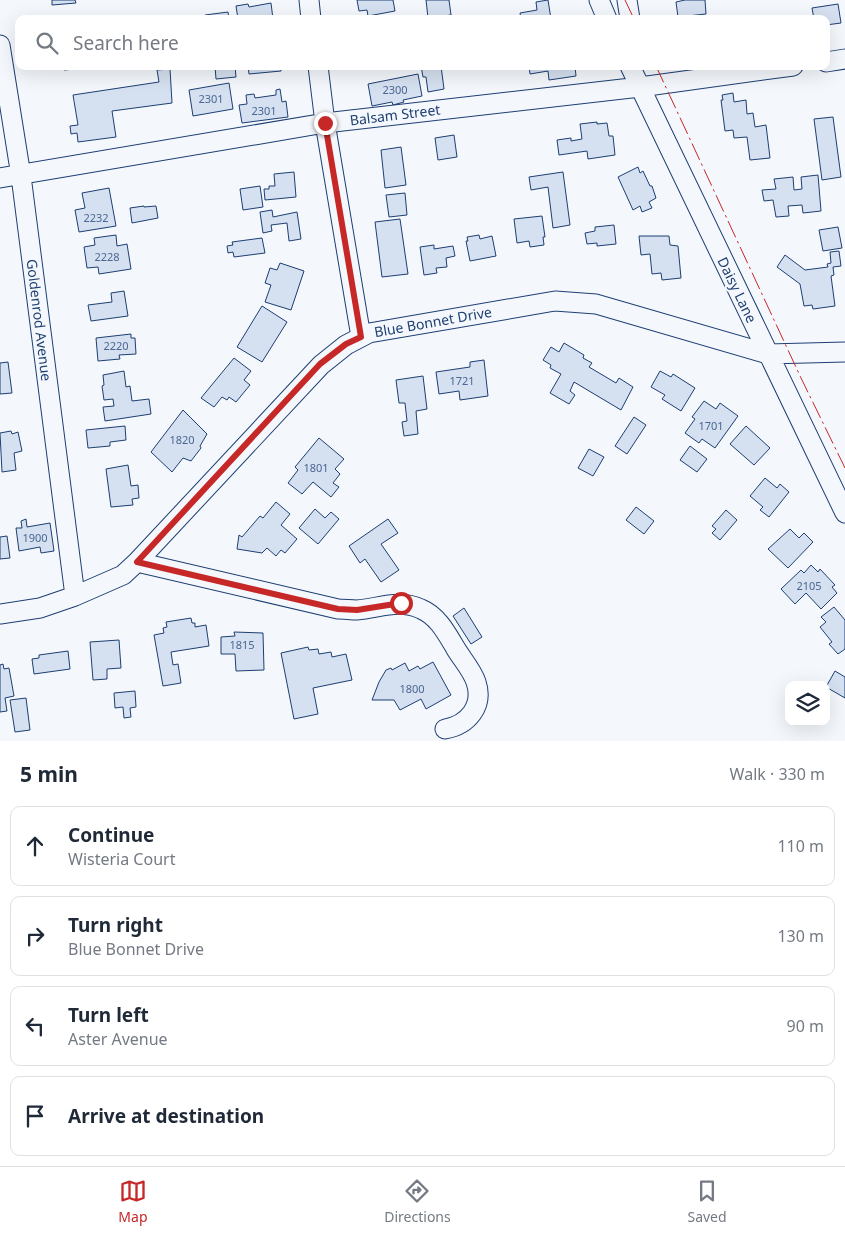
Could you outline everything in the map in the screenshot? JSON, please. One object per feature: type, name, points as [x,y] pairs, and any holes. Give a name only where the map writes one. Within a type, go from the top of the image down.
[{"type":"street","points":[[309,0],[311,15]]},
{"type":"street","points":[[598,0],[605,15]]},
{"type":"street","points":[[627,0],[629,15]]},
{"type":"street","name":"Goldenrod Avenue","points":[[0,45],[21,176],[76,596]]},
{"type":"street","points":[[830,61],[845,59]]},
{"type":"street","points":[[318,70],[325,123],[361,337]]},
{"type":"street","name":"Daisy Lane","points":[[632,70],[768,354],[830,478],[845,513]]},
{"type":"street","points":[[638,70],[640,87]]},
{"type":"street","name":"Balsam Street","points":[[0,178],[21,176],[325,123],[640,87],[763,70]]},
{"type":"street","name":"Blue Bonnet Drive","points":[[0,614],[40,608],[76,596],[123,575],[320,364],[346,344],[369,333],[545,302],[575,301],[596,304],[768,354],[845,352]]},
{"type":"street","points":[[137,562],[338,609],[357,610],[401,603],[413,605],[426,611],[435,618],[447,634],[474,678],[478,692],[477,705],[472,715],[464,723],[454,728],[445,729]]},
{"type":"building","points":[[52,0],[75,0],[76,3],[52,5]]},
{"type":"building","points":[[357,0],[393,0],[395,11],[368,15],[367,10],[359,11]]},
{"type":"building","points":[[426,0],[449,0],[451,15],[428,15]]},
{"type":"building","points":[[548,0],[550,15],[520,15],[520,13],[537,10],[536,2]]},
{"type":"building","points":[[705,0],[706,14],[678,15],[676,2]]},
{"type":"building","points":[[271,3],[272,15],[237,15],[236,6],[248,4],[249,7]]},
{"type":"building","points":[[838,4],[841,23],[830,24],[830,15],[813,15],[812,8]]},
{"type":"building","points":[[228,12],[228,15],[205,15]]},
{"type":"building","points":[[157,70],[170,70],[172,103],[112,111],[116,137],[78,142],[77,133],[71,134],[70,126],[78,125],[73,95],[159,82]]},
{"type":"building","points":[[215,70],[235,70],[236,77],[216,79]]},
{"type":"building","points":[[248,70],[281,70],[281,71],[249,74]]},
{"type":"building","points":[[422,70],[442,70],[444,89],[428,92],[426,77],[423,77]]},
{"type":"building","points":[[530,70],[575,70],[576,76],[549,80],[548,71],[530,74]]},
{"type":"building","points":[[418,74],[422,96],[403,100],[404,102],[393,105],[392,102],[372,106],[368,84]]},
{"type":"building","points":[[229,83],[233,109],[193,116],[189,90]]},
{"type":"building","points":[[280,89],[282,102],[286,101],[288,117],[242,123],[239,105],[247,104],[246,95],[254,94],[255,98],[276,95],[276,90]]},
{"type":"building","points":[[733,93],[734,102],[746,100],[747,114],[753,113],[755,127],[766,125],[770,158],[750,160],[747,137],[734,138],[733,130],[725,131],[722,95]]},
{"type":"building","points":[[833,117],[841,177],[822,180],[814,119]]},
{"type":"building","points":[[597,122],[597,124],[607,123],[609,136],[613,136],[615,155],[588,159],[587,151],[559,155],[557,140],[571,138],[571,141],[582,139],[580,124]]},
{"type":"building","points":[[454,135],[457,157],[438,160],[435,138]]},
{"type":"building","points":[[401,147],[406,185],[385,188],[381,150]]},
{"type":"building","points":[[638,167],[640,173],[643,171],[650,186],[652,186],[656,198],[649,202],[652,208],[642,212],[640,206],[633,210],[618,177]]},
{"type":"building","points":[[294,172],[296,197],[265,200],[264,189],[269,189],[269,186],[275,186],[274,174]]},
{"type":"building","points":[[563,172],[570,225],[553,228],[548,187],[531,190],[529,177]]},
{"type":"building","points":[[818,175],[821,211],[803,213],[802,205],[788,206],[789,216],[776,217],[773,200],[764,201],[762,190],[776,189],[774,179],[793,177],[794,190],[802,189],[801,177]]},
{"type":"building","points":[[260,186],[263,207],[243,210],[240,189]]},
{"type":"building","points":[[109,188],[116,226],[79,232],[75,210],[85,208],[82,193]]},
{"type":"building","points":[[405,193],[407,215],[389,217],[386,195]]},
{"type":"building","points":[[156,206],[158,218],[132,223],[130,208]]},
{"type":"building","points":[[272,210],[273,217],[297,212],[301,239],[289,241],[287,223],[271,225],[272,231],[263,233],[260,212]]},
{"type":"building","points":[[542,216],[545,237],[543,237],[544,245],[530,247],[529,241],[517,243],[514,219]]},
{"type":"building","points":[[400,219],[408,274],[382,277],[375,222]]},
{"type":"building","points":[[614,225],[616,244],[597,246],[597,243],[587,244],[585,233],[595,231],[595,227]]},
{"type":"building","points":[[838,227],[842,248],[823,251],[819,230]]},
{"type":"building","points":[[116,235],[117,246],[127,244],[131,269],[99,274],[98,267],[87,268],[84,247],[95,245],[94,238]]},
{"type":"building","points":[[479,235],[480,239],[492,236],[496,256],[470,261],[467,237]]},
{"type":"building","points":[[639,236],[669,236],[670,245],[678,246],[681,278],[662,280],[661,273],[652,274],[650,254],[641,255]]},
{"type":"building","points":[[262,238],[265,253],[234,257],[233,252],[228,253],[227,246],[233,245],[232,242]]},
{"type":"building","points":[[434,245],[434,249],[453,246],[455,256],[446,258],[447,267],[436,268],[437,273],[424,275],[420,247]]},
{"type":"building","points":[[839,251],[841,266],[833,267],[834,275],[831,276],[835,306],[813,309],[812,305],[804,306],[800,284],[777,267],[785,255],[805,270],[828,267],[827,264],[831,263],[830,252]]},
{"type":"building","points":[[280,263],[304,271],[291,310],[265,302],[271,285],[265,283],[270,268],[277,270]]},
{"type":"building","points":[[124,291],[128,316],[91,321],[88,305],[112,302],[111,293]]},
{"type":"building","points":[[262,306],[287,322],[262,362],[237,347]]},
{"type":"building","points":[[131,334],[131,338],[135,338],[136,354],[119,355],[120,359],[98,361],[96,338]]},
{"type":"building","points":[[564,343],[584,355],[583,358],[592,363],[589,367],[616,383],[619,378],[633,387],[621,410],[574,382],[570,391],[575,395],[569,404],[550,393],[561,374],[550,368],[551,365],[543,360],[551,347],[559,352]]},
{"type":"building","points":[[234,358],[251,371],[244,380],[250,385],[236,402],[229,397],[227,400],[222,397],[214,407],[201,398]]},
{"type":"building","points":[[484,360],[488,396],[460,400],[459,391],[439,394],[436,372],[470,367],[470,362]]},
{"type":"building","points":[[8,362],[12,393],[0,394],[0,363]]},
{"type":"building","points":[[124,371],[126,387],[130,386],[132,401],[149,399],[151,414],[105,421],[103,407],[114,406],[113,399],[104,400],[103,375]]},
{"type":"building","points":[[660,371],[671,377],[673,374],[695,388],[681,411],[662,399],[665,395],[651,387]]},
{"type":"building","points":[[423,376],[427,409],[416,411],[418,434],[404,436],[402,422],[407,421],[405,403],[399,403],[396,380]]},
{"type":"building","points":[[704,401],[716,409],[720,403],[738,416],[715,448],[702,439],[699,443],[685,433],[695,419],[692,417]]},
{"type":"building","points":[[183,410],[207,434],[200,446],[201,448],[191,461],[183,458],[172,472],[151,452]]},
{"type":"building","points":[[634,417],[646,425],[627,454],[615,446]]},
{"type":"building","points":[[125,426],[126,440],[110,442],[110,446],[88,448],[86,430]]},
{"type":"building","points":[[746,426],[770,448],[754,465],[730,444]]},
{"type":"building","points":[[11,431],[12,434],[18,432],[22,451],[14,453],[16,470],[2,472],[0,433]]},
{"type":"building","points":[[319,438],[344,459],[335,469],[340,474],[333,483],[339,487],[331,497],[313,482],[302,494],[288,483],[298,470],[295,467]]},
{"type":"building","points":[[690,446],[707,459],[697,472],[680,460]]},
{"type":"building","points":[[589,449],[604,457],[593,476],[578,468]]},
{"type":"building","points":[[128,465],[131,486],[138,485],[139,498],[132,499],[133,505],[111,507],[106,469]]},
{"type":"building","points":[[765,478],[777,488],[780,484],[789,492],[769,517],[760,510],[763,507],[750,496]]},
{"type":"building","points":[[276,502],[290,514],[281,525],[297,539],[285,553],[281,550],[276,556],[267,548],[262,553],[237,549],[239,535],[242,537],[260,516],[263,518]]},
{"type":"building","points":[[636,507],[654,521],[644,534],[626,520]]},
{"type":"building","points":[[315,509],[325,518],[331,512],[339,519],[318,544],[299,528]]},
{"type":"building","points":[[726,510],[737,520],[720,540],[712,533],[716,529],[712,526]]},
{"type":"building","points":[[26,519],[27,527],[50,523],[54,551],[41,553],[40,547],[19,551],[16,528],[22,528],[21,521]]},
{"type":"building","points":[[388,519],[398,533],[381,544],[399,570],[381,582],[365,559],[360,563],[349,546]]},
{"type":"building","points":[[790,529],[799,538],[804,533],[813,542],[788,568],[768,549]]},
{"type":"building","points":[[7,536],[10,558],[0,559],[0,537]]},
{"type":"building","points":[[811,565],[818,572],[820,569],[835,585],[832,587],[837,593],[821,609],[806,593],[795,604],[781,589],[801,570],[804,573]]},
{"type":"building","points":[[834,607],[845,620],[845,649],[838,654],[829,644],[832,642],[820,627],[826,622],[821,617]]},
{"type":"building","points":[[464,608],[482,637],[471,644],[453,616]]},
{"type":"building","points":[[191,618],[192,623],[195,623],[195,627],[206,625],[209,646],[171,652],[173,665],[178,664],[181,683],[163,686],[154,635],[164,633],[163,628],[167,627],[166,622]]},
{"type":"building","points":[[234,632],[263,633],[264,670],[236,671],[235,654],[221,654],[221,637],[235,636]]},
{"type":"building","points":[[119,640],[121,668],[107,669],[107,679],[93,680],[90,642]]},
{"type":"building","points":[[308,647],[309,650],[318,649],[319,654],[331,652],[332,657],[346,654],[352,680],[313,688],[318,714],[294,719],[281,653]]},
{"type":"building","points":[[68,651],[70,669],[34,674],[32,659],[39,658],[39,655]]},
{"type":"building","points":[[433,662],[451,695],[426,709],[421,699],[400,710],[394,700],[372,700],[386,670],[391,668],[392,670],[405,663],[409,671],[418,666],[420,669]]},
{"type":"building","points":[[3,664],[4,669],[9,668],[14,696],[5,698],[7,711],[0,712],[0,665]]},
{"type":"building","points":[[835,671],[845,677],[845,698],[830,689],[829,681]]},
{"type":"building","points":[[135,691],[136,707],[130,708],[131,717],[124,718],[123,707],[115,708],[114,693]]},
{"type":"building","points":[[26,698],[30,730],[15,732],[10,700]]},
{"type":"power","points":[[625,0],[632,15]]},
{"type":"power","points":[[658,70],[801,378],[845,468]]},
{"type":"route","points":[[325,123],[361,337],[346,344],[320,364],[137,562],[338,609],[357,610],[401,603]]}]
